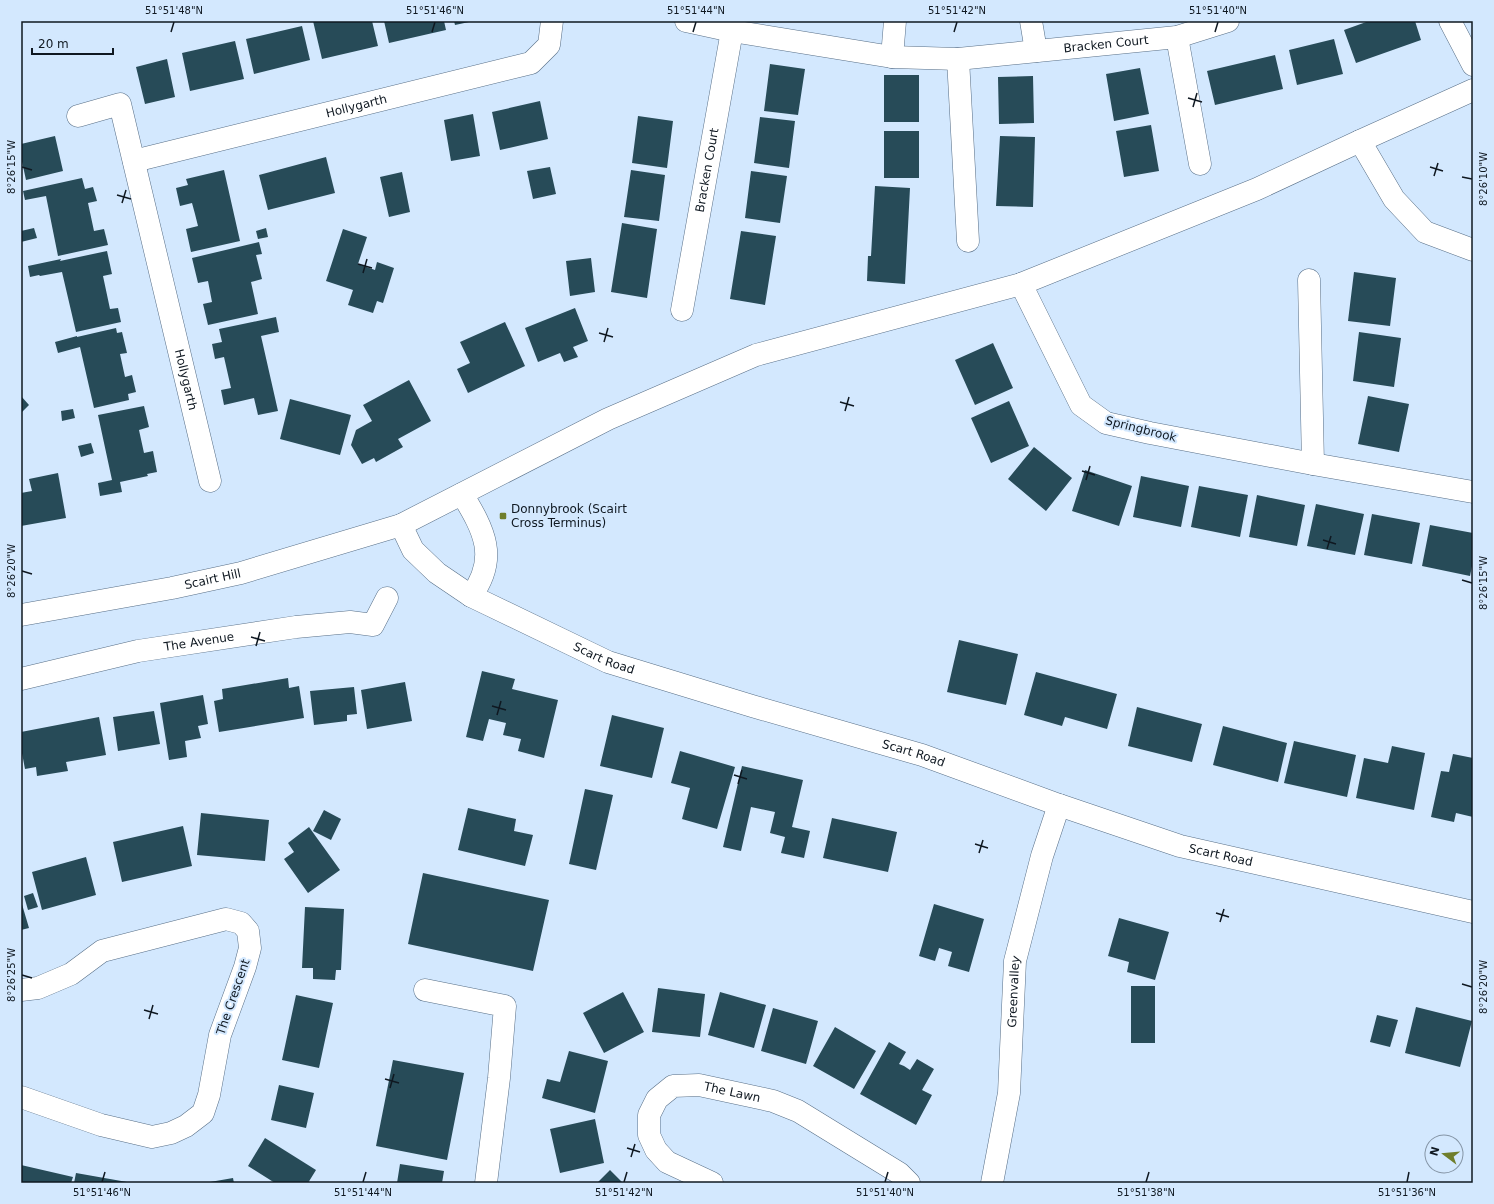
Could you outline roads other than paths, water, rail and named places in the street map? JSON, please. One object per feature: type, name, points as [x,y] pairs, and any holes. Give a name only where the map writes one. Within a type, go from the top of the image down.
[{"type":"street","name":"Hollygarth","points":[[134,161],[531,63],[550,45],[552,21]]},
{"type":"street","name":"Bracken Court","points":[[686,21],[732,31],[892,57],[958,59],[1177,37],[1228,21]]},
{"type":"street","points":[[892,57],[895,21]]},
{"type":"street","points":[[1031,21],[1036,51]]},
{"type":"street","points":[[1450,21],[1473,65]]},
{"type":"street","name":"Bracken Court","points":[[682,310],[732,31]]},
{"type":"street","points":[[1177,37],[1200,164]]},
{"type":"street","points":[[958,59],[968,241]]},
{"type":"street","name":"Scairt Hill","points":[[21,615],[172,588],[241,573],[401,525],[608,419],[756,355],[1021,284],[1257,189],[1473,90]]},
{"type":"street","name":"Hollygarth","points":[[78,116],[120,104],[210,481]]},
{"type":"street","points":[[1360,141],[1394,199],[1425,232],[1473,250]]},
{"type":"street","points":[[1309,280],[1313,464]]},
{"type":"street","name":"Springbrook","points":[[1021,284],[1081,405],[1106,423],[1150,433],[1313,464],[1473,492]]},
{"type":"street","points":[[462,494],[476,516],[486,544],[485,568],[479,586],[471,596]]},
{"type":"street","name":"Scart Road","points":[[401,525],[413,550],[436,573],[471,596],[608,662],[752,706],[922,755],[1059,806],[1180,846],[1473,912]]},
{"type":"street","name":"The Avenue","points":[[21,679],[138,651],[289,628],[350,622],[373,625],[387,598]]},
{"type":"street","name":"Greenvalley","points":[[992,1183],[1009,1093],[1015,961],[1042,856],[1059,806]]},
{"type":"street","name":"The Crescent","points":[[21,990],[38,988],[71,974],[102,951],[226,919],[241,923],[248,931],[250,948],[245,967],[220,1035],[209,1095],[203,1113],[171,1133],[152,1137],[101,1125],[21,1097]]},
{"type":"street","points":[[425,990],[506,1006],[486,1183]]},
{"type":"street","name":"The Lawn","points":[[712,1183],[667,1162],[656,1150],[649,1135],[649,1115],[657,1099],[673,1086],[699,1085],[773,1101],[798,1111],[900,1173],[909,1183]]},
{"type":"place","name":"Donnybrook (Scairt Cross Terminus)","points":[[503,516]]}]
